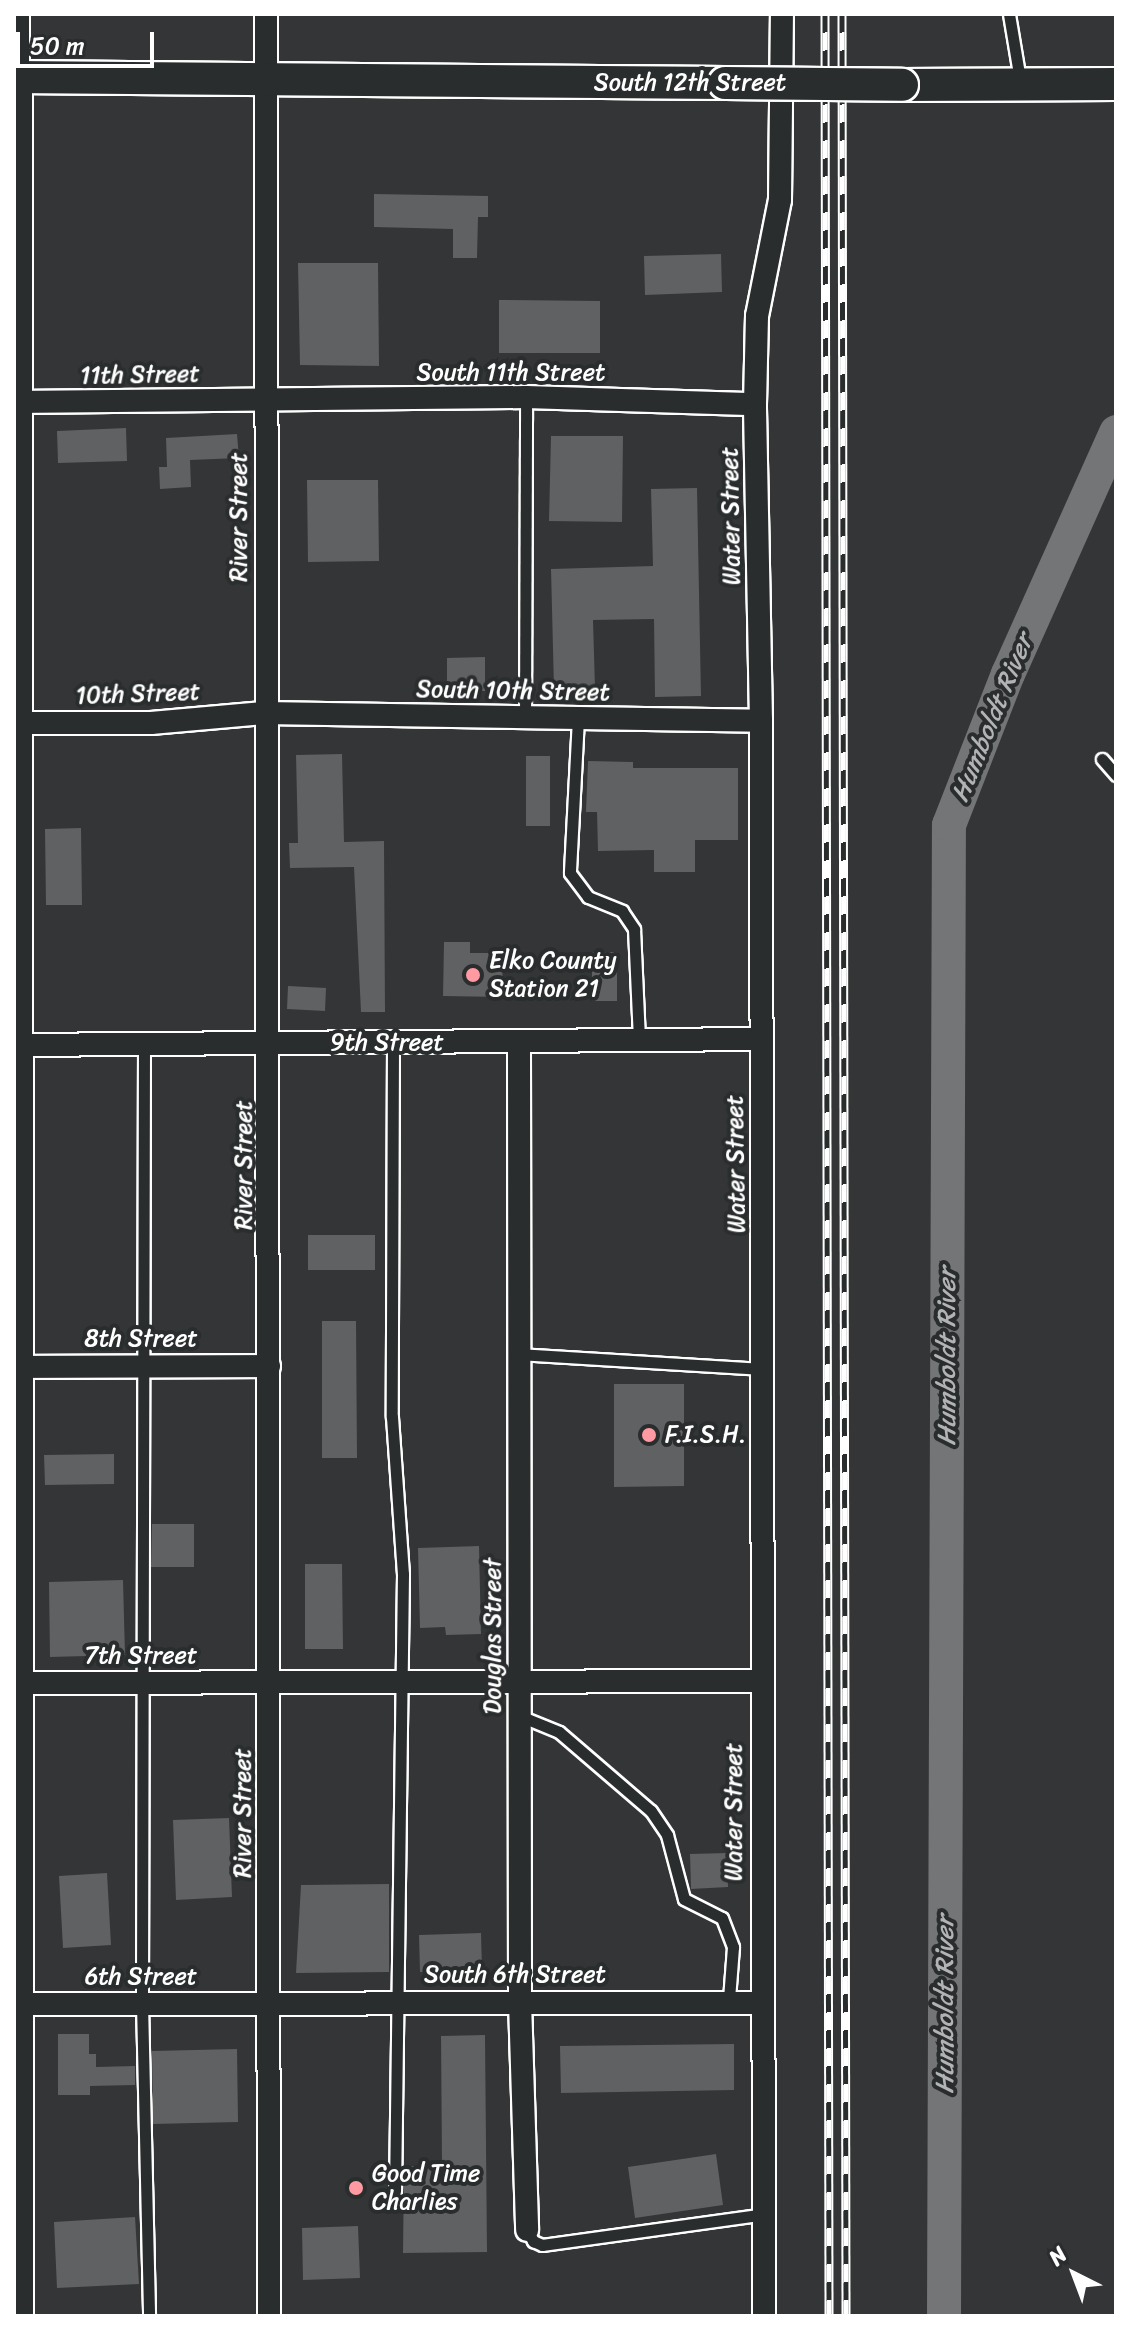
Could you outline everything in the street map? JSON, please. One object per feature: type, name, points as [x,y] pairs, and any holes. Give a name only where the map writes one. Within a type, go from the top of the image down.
[{"type":"main road","name":"South 12th Street","points":[[16,77],[1116,84]]},
{"type":"street","points":[[18,14],[16,2004],[19,2316]]},
{"type":"street","name":"River Street","points":[[266,14],[264,713],[269,1041],[269,2316]]},
{"type":"street","name":"Water Street","points":[[764,2316],[760,1681],[761,721],[755,404],[757,316],[774,246],[783,155],[782,14]]},
{"type":"street","name":"South 11th Street","points":[[266,399],[526,397],[755,404]]},
{"type":"street","name":"11th Street","points":[[16,402],[266,399]]},
{"type":"street","name":"South 10th Street","points":[[264,713],[761,721]]},
{"type":"street","name":"10th Street","points":[[16,723],[151,723],[264,713]]},
{"type":"street","name":"9th Street","points":[[16,1045],[760,1039]]},
{"type":"street","name":"Douglas Street","points":[[519,1042],[520,2002],[527,2230]]},
{"type":"street","name":"8th Street","points":[[16,1367],[142,1364],[269,1366]]},
{"type":"street","name":"7th Street","points":[[16,1683],[760,1681]]},
{"type":"street","name":"South 6th Street","points":[[269,2003],[729,1999],[761,2003]]},
{"type":"street","name":"6th Street","points":[[16,2004],[269,2003]]},
{"type":"lane","points":[[1009,14],[1021,85]]},
{"type":"lane","points":[[525,717],[526,397]]},
{"type":"lane","points":[[578,718],[570,873],[588,897],[622,911],[634,929],[639,1041]]},
{"type":"lane","points":[[1102,759],[1116,775]]},
{"type":"lane","points":[[144,1043],[142,2003],[149,2316]]},
{"type":"lane","points":[[393,1044],[392,1417],[403,1574],[398,1681],[399,2001],[395,2191]]},
{"type":"lane","points":[[518,1354],[762,1369]]},
{"type":"lane","points":[[520,1716],[559,1732],[651,1811],[667,1835],[684,1899],[722,1918],[733,1947],[729,1999]]},
{"type":"lane","points":[[527,2230],[533,2241],[542,2245],[764,2214]]},
{"type":"building","points":[[374,194],[488,196],[488,217],[478,217],[477,258],[453,258],[453,229],[374,227]]},
{"type":"building","points":[[721,254],[722,292],[645,295],[644,256]]},
{"type":"building","points":[[298,263],[378,263],[379,366],[300,365]]},
{"type":"building","points":[[499,300],[600,301],[600,353],[499,353]]},
{"type":"building","points":[[126,428],[127,461],[58,463],[57,431]]},
{"type":"building","points":[[237,434],[239,458],[190,460],[191,487],[160,489],[159,467],[167,467],[166,438]]},
{"type":"building","points":[[551,436],[623,436],[622,522],[549,521]]},
{"type":"building","points":[[307,480],[378,480],[379,561],[308,562]]},
{"type":"building","points":[[697,488],[701,696],[655,697],[654,619],[593,620],[595,688],[554,689],[551,569],[653,566],[651,489]]},
{"type":"building","points":[[485,657],[485,691],[447,692],[447,658]]},
{"type":"building","points":[[342,754],[344,842],[384,841],[385,1012],[361,1012],[354,867],[290,868],[289,843],[298,843],[296,755]]},
{"type":"building","points":[[526,756],[550,756],[550,826],[526,826]]},
{"type":"building","points":[[588,761],[633,762],[633,768],[738,768],[738,840],[695,840],[695,872],[654,872],[654,850],[598,851],[597,812],[586,812]]},
{"type":"building","points":[[81,828],[82,905],[46,905],[45,829]]},
{"type":"building","name":"Elko County Station 21","points":[[444,942],[470,942],[470,953],[503,953],[502,997],[443,996]]},
{"type":"building","points":[[592,952],[617,952],[617,1001],[592,1001]]},
{"type":"building","points":[[288,986],[326,988],[325,1011],[287,1009]]},
{"type":"building","points":[[308,1235],[375,1235],[375,1270],[308,1270]]},
{"type":"building","points":[[322,1321],[356,1321],[357,1458],[322,1458]]},
{"type":"building","name":"F.I.S.H.","points":[[614,1384],[684,1384],[684,1486],[614,1487]]},
{"type":"building","points":[[114,1454],[114,1484],[45,1485],[44,1455]]},
{"type":"building","points":[[152,1524],[194,1524],[194,1567],[151,1567]]},
{"type":"building","points":[[479,1546],[481,1634],[446,1635],[445,1627],[420,1628],[418,1548]]},
{"type":"building","points":[[305,1564],[342,1564],[343,1649],[305,1649]]},
{"type":"building","points":[[123,1580],[125,1655],[50,1657],[49,1582]]},
{"type":"building","points":[[229,1818],[232,1897],[176,1900],[173,1820]]},
{"type":"building","points":[[727,1853],[728,1887],[691,1889],[690,1854]]},
{"type":"building","points":[[107,1873],[111,1945],[63,1948],[59,1876]]},
{"type":"building","points":[[389,1884],[389,1972],[296,1973],[301,1885]]},
{"type":"building","points":[[481,1933],[482,1970],[420,1972],[419,1935]]},
{"type":"building","points":[[58,2034],[89,2034],[89,2054],[96,2054],[96,2067],[135,2066],[135,2085],[90,2086],[90,2095],[58,2095]]},
{"type":"building","points":[[485,2035],[487,2252],[403,2253],[404,2166],[442,2166],[441,2036]]},
{"type":"building","points":[[734,2044],[734,2090],[561,2093],[560,2046]]},
{"type":"building","points":[[237,2049],[238,2122],[153,2124],[152,2051]]},
{"type":"building","points":[[716,2154],[723,2205],[635,2218],[628,2167]]},
{"type":"building","points":[[135,2217],[139,2284],[57,2288],[54,2222]]},
{"type":"building","points":[[358,2226],[360,2278],[303,2280],[302,2228]]},
{"type":"waterway","name":"Humboldt River","points":[[944,2316],[949,825],[1008,674],[1116,432]]},
{"type":"railway","points":[[825,14],[829,2316]]},
{"type":"railway","points":[[842,14],[846,2316]]},
{"type":"place","name":"Elko County Station 21","points":[[473,975]]},
{"type":"place","name":"F.I.S.H.","points":[[649,1435]]},
{"type":"place","name":"Good Time Charlies","points":[[356,2188]]}]
